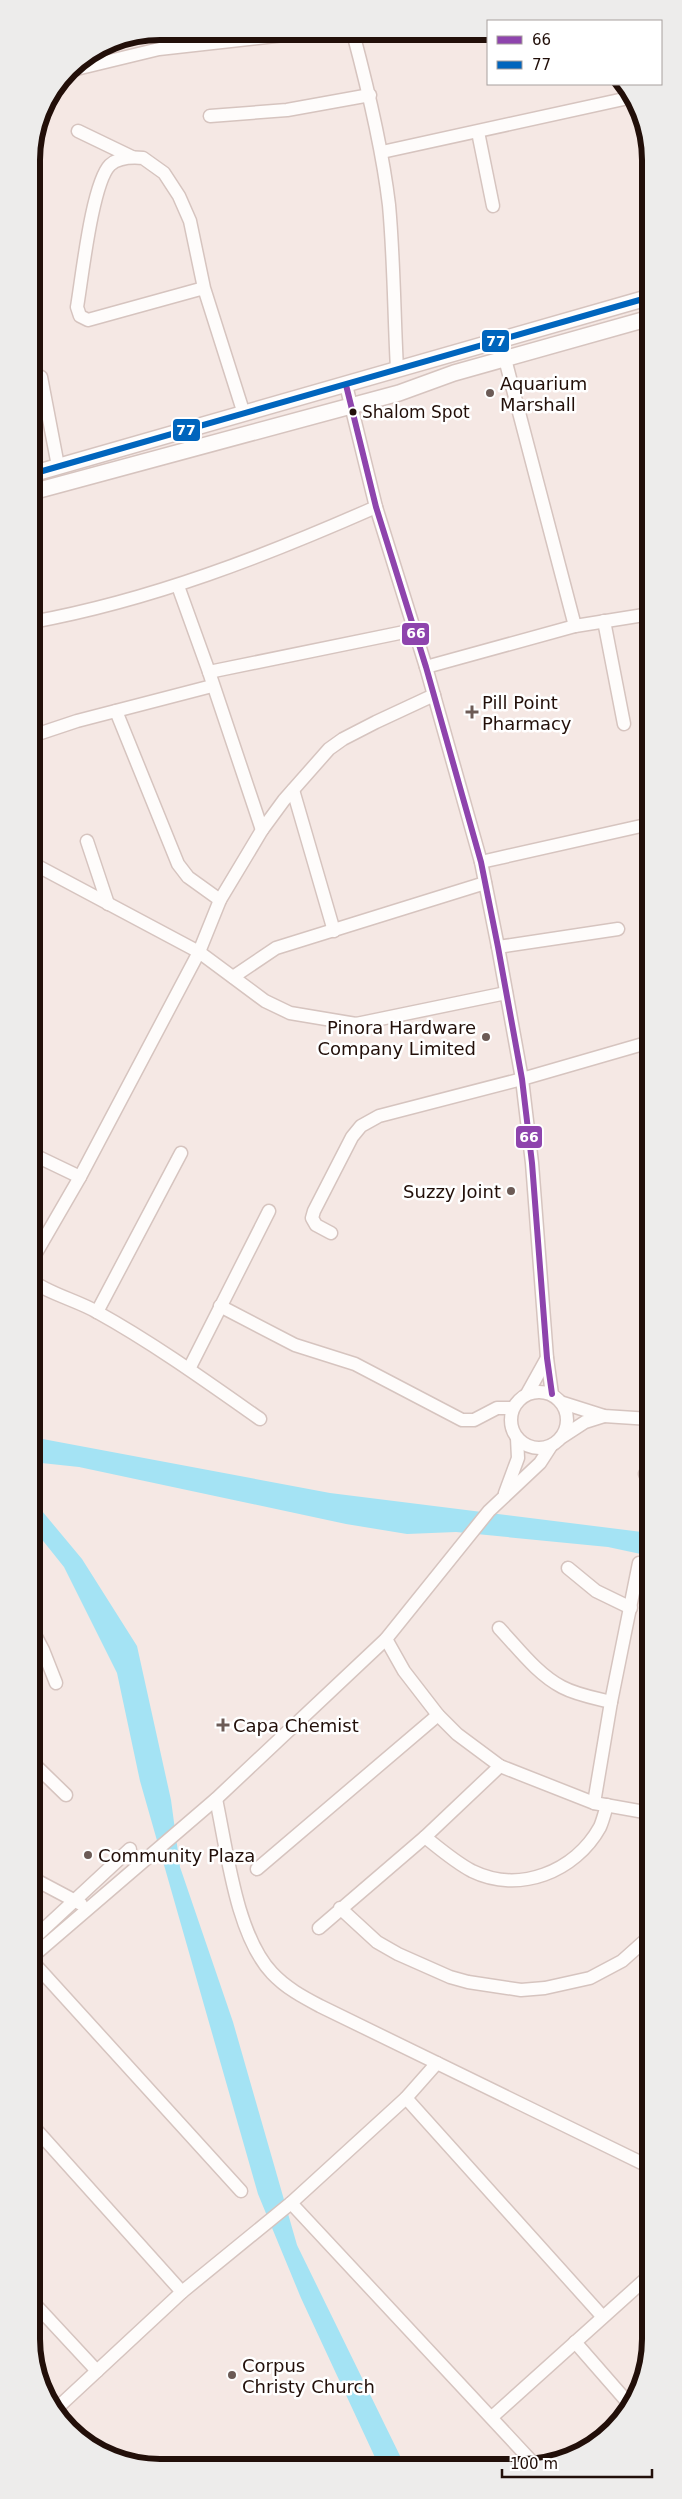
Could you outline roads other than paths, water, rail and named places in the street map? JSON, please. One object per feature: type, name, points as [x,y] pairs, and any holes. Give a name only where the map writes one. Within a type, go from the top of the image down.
[{"type":"main road","points":[[40,472],[642,299]]},
{"type":"main road","points":[[40,490],[352,406],[505,359],[642,320]]},
{"type":"street","points":[[85,67],[158,49],[239,40]]},
{"type":"street","points":[[355,40],[370,94],[382,152],[389,206],[397,369]]},
{"type":"street","points":[[210,116],[287,110],[370,94]]},
{"type":"street","points":[[382,152],[625,99]]},
{"type":"street","points":[[78,131],[132,157]]},
{"type":"street","points":[[478,132],[493,206]]},
{"type":"street","points":[[204,288],[88,320],[80,316],[77,307],[99,185],[109,166],[117,160],[132,157],[143,158],[164,173],[179,196],[190,221],[204,288],[244,414]]},
{"type":"street","points":[[505,359],[575,626]]},
{"type":"street","points":[[41,377],[58,466]]},
{"type":"street","points":[[346,385],[376,507],[426,667],[481,862],[522,1079],[532,1163],[546,1358],[552,1394]]},
{"type":"street","points":[[40,620],[119,603],[178,586],[376,507]]},
{"type":"street","points":[[178,586],[210,672],[212,686],[262,830]]},
{"type":"street","points":[[426,667],[575,626],[642,615]]},
{"type":"street","points":[[604,621],[624,724]]},
{"type":"street","points":[[210,672],[414,630]]},
{"type":"street","points":[[40,734],[116,711],[212,686]]},
{"type":"street","points":[[40,1246],[80,1177],[199,952],[220,900],[262,830],[293,790],[329,749],[343,739],[434,695]]},
{"type":"street","points":[[116,711],[178,864],[188,877],[220,900]]},
{"type":"street","points":[[293,790],[334,930]]},
{"type":"street","points":[[481,862],[642,826]]},
{"type":"street","points":[[87,841],[108,904]]},
{"type":"street","points":[[40,867],[199,952],[265,1001],[290,1013],[356,1024],[506,993]]},
{"type":"street","points":[[233,977],[276,948],[485,883]]},
{"type":"street","points":[[498,947],[618,929]]},
{"type":"street","points":[[331,1233],[316,1225],[312,1218],[352,1137],[361,1126],[379,1116],[522,1079],[642,1044]]},
{"type":"street","points":[[97,1312],[181,1153]]},
{"type":"street","points":[[40,1158],[80,1177]]},
{"type":"street","points":[[189,1369],[269,1211]]},
{"type":"street","points":[[40,1287],[97,1312],[189,1369],[260,1419]]},
{"type":"street","points":[[220,1306],[295,1345],[355,1364],[462,1420],[474,1420],[492,1410],[513,1408]]},
{"type":"street","points":[[527,1394],[546,1358]]},
{"type":"street","points":[[504,1495],[518,1458],[517,1438],[512,1429],[510,1418],[518,1400],[527,1394],[539,1391],[552,1394],[563,1403],[604,1416],[642,1418]]},
{"type":"street","points":[[562,1437],[568,1420],[563,1403]]},
{"type":"street","points":[[40,1952],[87,1908],[216,1799],[386,1639],[489,1511],[540,1463],[551,1446],[585,1422],[604,1416]]},
{"type":"street","points":[[517,1438],[533,1448],[551,1446]]},
{"type":"street","points":[[594,1803],[611,1702],[639,1563]]},
{"type":"street","points":[[568,1568],[596,1591],[631,1608]]},
{"type":"street","points":[[500,1628],[542,1672],[562,1688],[587,1697],[611,1702]]},
{"type":"street","points":[[386,1639],[404,1671],[438,1715],[457,1734],[500,1766],[594,1803],[642,1812]]},
{"type":"street","points":[[40,1643],[56,1683]]},
{"type":"street","points":[[257,1869],[438,1715]]},
{"type":"street","points":[[319,1928],[425,1837],[500,1766]]},
{"type":"street","points":[[40,1770],[66,1794]]},
{"type":"street","points":[[216,1799],[236,1894],[250,1936],[261,1958],[272,1973],[301,1996],[642,2163]]},
{"type":"street","points":[[425,1837],[472,1871],[494,1878],[519,1881],[541,1878],[579,1853],[600,1826],[607,1805]]},
{"type":"street","points":[[40,1933],[130,1849]]},
{"type":"street","points":[[40,1882],[87,1908]]},
{"type":"street","points":[[340,1908],[377,1942],[398,1954],[450,1977],[468,1982],[521,1990],[545,1988],[590,1978],[622,1961],[642,1943]]},
{"type":"street","points":[[40,1968],[242,2191]]},
{"type":"street","points":[[60,2405],[182,2292],[290,2204],[406,2098],[437,2063]]},
{"type":"street","points":[[406,2098],[602,2316]]},
{"type":"street","points":[[40,2134],[182,2292]]},
{"type":"street","points":[[290,2204],[529,2459]]},
{"type":"street","points":[[492,2417],[642,2282]]},
{"type":"street","points":[[40,2310],[97,2372]]},
{"type":"street","points":[[575,2342],[625,2400]]},
{"type":"water","points":[[40,1439],[330,1493],[642,1532],[642,1554],[608,1547],[456,1532],[407,1534],[346,1524],[79,1467],[40,1463]]},
{"type":"water","points":[[40,1509],[82,1559],[137,1646],[171,1800],[180,1867],[233,2022],[297,2245],[402,2459],[376,2459],[301,2298],[258,2194],[140,1781],[117,1673],[64,1567],[40,1537]]},
{"type":"place","name":"Aquarium Marshall","points":[[490,393]]},
{"type":"place","name":"Shalom Spot","points":[[353,412]]},
{"type":"place","name":"Pill Point Pharmacy","points":[[472,712]]},
{"type":"place","name":"Pinora Hardware Company Limited","points":[[486,1037]]},
{"type":"place","name":"Suzzy Joint","points":[[511,1191]]},
{"type":"place","name":"Capa Chemist","points":[[223,1725]]},
{"type":"place","name":"Community Plaza","points":[[88,1855]]},
{"type":"place","name":"Corpus Christy Church","points":[[232,2375]]}]
